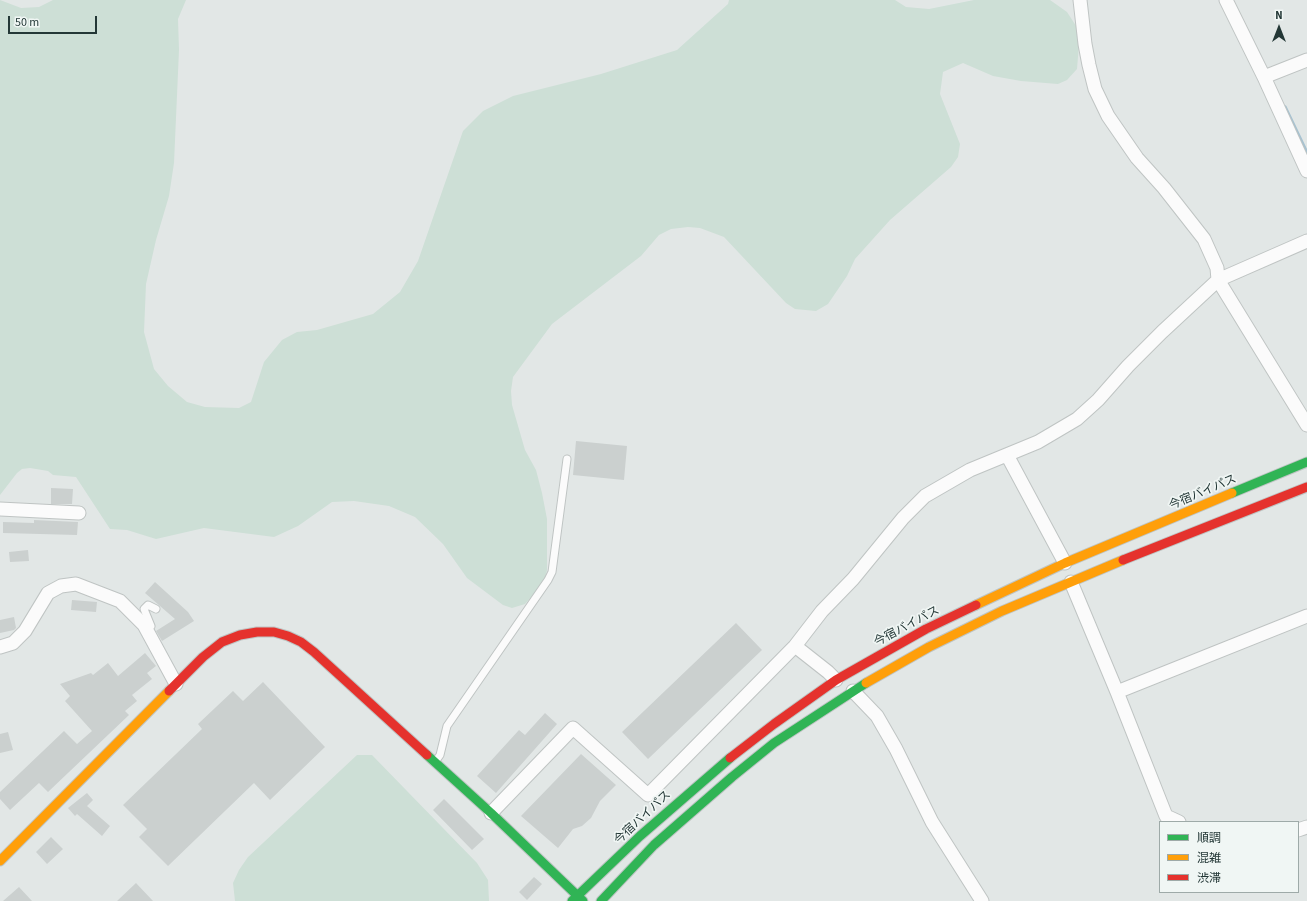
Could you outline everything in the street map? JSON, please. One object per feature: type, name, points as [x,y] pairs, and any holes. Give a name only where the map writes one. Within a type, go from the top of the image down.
[{"type":"main road","name":"今宿バイパス","points":[[578,899],[640,836],[725,762],[774,724],[836,680],[926,629],[1064,563],[1307,462]]},
{"type":"main road","points":[[601,901],[654,845],[732,777],[774,743],[853,691],[928,647],[1002,611],[1167,542],[1307,487]]},
{"type":"main road","points":[[0,861],[203,657],[222,642],[240,635],[257,632],[274,632],[301,642],[314,652],[491,813],[578,899]]},
{"type":"street","points":[[1080,0],[1089,65],[1096,89],[1108,116],[1137,158],[1164,188],[1204,239],[1217,268],[1218,280],[1307,425]]},
{"type":"street","points":[[1226,0],[1264,77],[1307,171]]},
{"type":"street","points":[[1264,77],[1307,60]]},
{"type":"street","points":[[491,813],[573,728],[648,795],[795,646],[822,611],[853,579],[902,518],[925,496],[970,470],[1038,442],[1076,419],[1098,400],[1128,366],[1162,332],[1218,280],[1307,241]]},
{"type":"street","points":[[1007,455],[1064,563]]},
{"type":"street","points":[[0,509],[79,513]]},
{"type":"street","points":[[1071,582],[1117,692],[1166,816],[1177,821]]},
{"type":"street","points":[[0,647],[13,643],[25,631],[48,593],[61,586],[76,584],[120,601],[144,625],[176,684]]},
{"type":"street","points":[[1117,692],[1307,616]]},
{"type":"street","points":[[795,646],[836,680]]},
{"type":"street","points":[[853,691],[877,716],[896,749],[932,822],[982,901]]},
{"type":"lane","points":[[435,762],[440,755],[447,726],[548,580],[552,572],[567,459]]},
{"type":"lane","points":[[146,629],[151,626],[144,609],[148,605],[156,609]]},
{"type":"green space","points":[[0,0],[21,8],[39,7],[53,0],[186,0],[178,19],[179,50],[174,163],[169,196],[156,240],[146,284],[144,332],[154,369],[168,386],[187,402],[205,407],[239,408],[251,402],[264,362],[282,340],[297,332],[317,330],[373,314],[400,292],[418,261],[463,131],[483,111],[513,96],[601,74],[677,50],[728,4],[729,0],[895,0],[906,7],[929,9],[974,0],[1050,0],[1067,12],[1080,32],[1077,69],[1067,80],[1058,84],[1021,81],[993,76],[963,63],[943,72],[940,94],[960,144],[958,157],[951,167],[890,220],[855,259],[847,276],[828,304],[816,311],[795,309],[786,303],[724,237],[700,228],[688,227],[671,229],[659,235],[641,256],[552,324],[513,377],[511,391],[512,405],[525,450],[536,470],[547,519],[547,570],[545,578],[535,593],[525,604],[512,608],[503,605],[467,578],[443,544],[415,517],[389,506],[354,501],[332,502],[298,526],[274,537],[204,528],[156,539],[127,530],[110,529],[76,477],[53,475],[48,471],[30,468],[22,469],[17,473],[0,495]]},
{"type":"green space","points":[[357,755],[372,755],[477,863],[488,880],[489,901],[235,901],[233,883],[239,870],[248,857]]},
{"type":"building","points":[[576,441],[627,446],[624,480],[573,475]]},
{"type":"building","points":[[51,488],[73,489],[72,504],[51,504]]},
{"type":"building","points":[[34,520],[78,522],[77,535],[3,533],[3,522],[34,523]]},
{"type":"building","points":[[28,550],[29,561],[10,562],[9,552]]},
{"type":"building","points":[[155,582],[188,612],[194,621],[162,641],[156,631],[175,619],[145,593]]},
{"type":"building","points":[[72,600],[97,602],[96,612],[71,610]]},
{"type":"building","points":[[14,617],[16,628],[14,630],[0,633],[0,620]]},
{"type":"building","points":[[736,623],[762,650],[648,759],[622,732]]},
{"type":"building","points":[[145,653],[156,666],[147,673],[152,679],[132,695],[137,701],[125,711],[129,715],[48,792],[39,783],[10,810],[0,799],[0,792],[64,731],[77,744],[92,731],[65,701],[70,696],[60,684],[91,673],[93,675],[108,663],[118,676]]},
{"type":"building","points":[[263,682],[325,747],[270,800],[254,783],[168,866],[139,837],[147,829],[123,805],[202,729],[198,724],[233,691],[243,701]]},
{"type":"building","points":[[545,713],[557,724],[496,793],[477,776],[519,730],[525,735]]},
{"type":"building","points":[[8,732],[13,750],[0,753],[0,734]]},
{"type":"building","points":[[581,754],[616,785],[600,801],[591,818],[582,826],[573,829],[558,848],[521,816]]},
{"type":"building","points":[[87,793],[93,800],[87,806],[110,826],[102,836],[77,814],[75,816],[68,808]]},
{"type":"building","points":[[444,799],[484,839],[472,850],[433,810]]},
{"type":"building","points":[[51,837],[63,849],[47,864],[36,852]]},
{"type":"building","points":[[534,877],[542,884],[527,900],[519,892]]},
{"type":"building","points":[[136,883],[153,901],[117,901]]},
{"type":"building","points":[[19,887],[32,901],[3,901]]},
{"type":"waterway","points":[[1285,107],[1307,153]]},
{"type":"traffic: fast","points":[[1232,493],[1307,462]]},
{"type":"traffic: fast","points":[[601,901],[654,845],[732,777],[774,743],[866,683]]},
{"type":"traffic: fast","points":[[427,755],[491,813],[583,901]]},
{"type":"traffic: fast","points":[[572,901],[640,836],[730,758]]},
{"type":"traffic: slow","points":[[976,605],[1065,563],[1232,493]]},
{"type":"traffic: slow","points":[[866,683],[929,647],[1002,611],[1123,560]]},
{"type":"traffic: slow","points":[[0,861],[169,691]]},
{"type":"traffic: jam","points":[[1123,560],[1307,487]]},
{"type":"traffic: jam","points":[[730,758],[774,724],[836,680],[926,629],[976,605]]},
{"type":"traffic: jam","points":[[169,691],[203,657],[222,642],[240,635],[257,632],[274,632],[301,642],[314,652],[427,755]]}]
